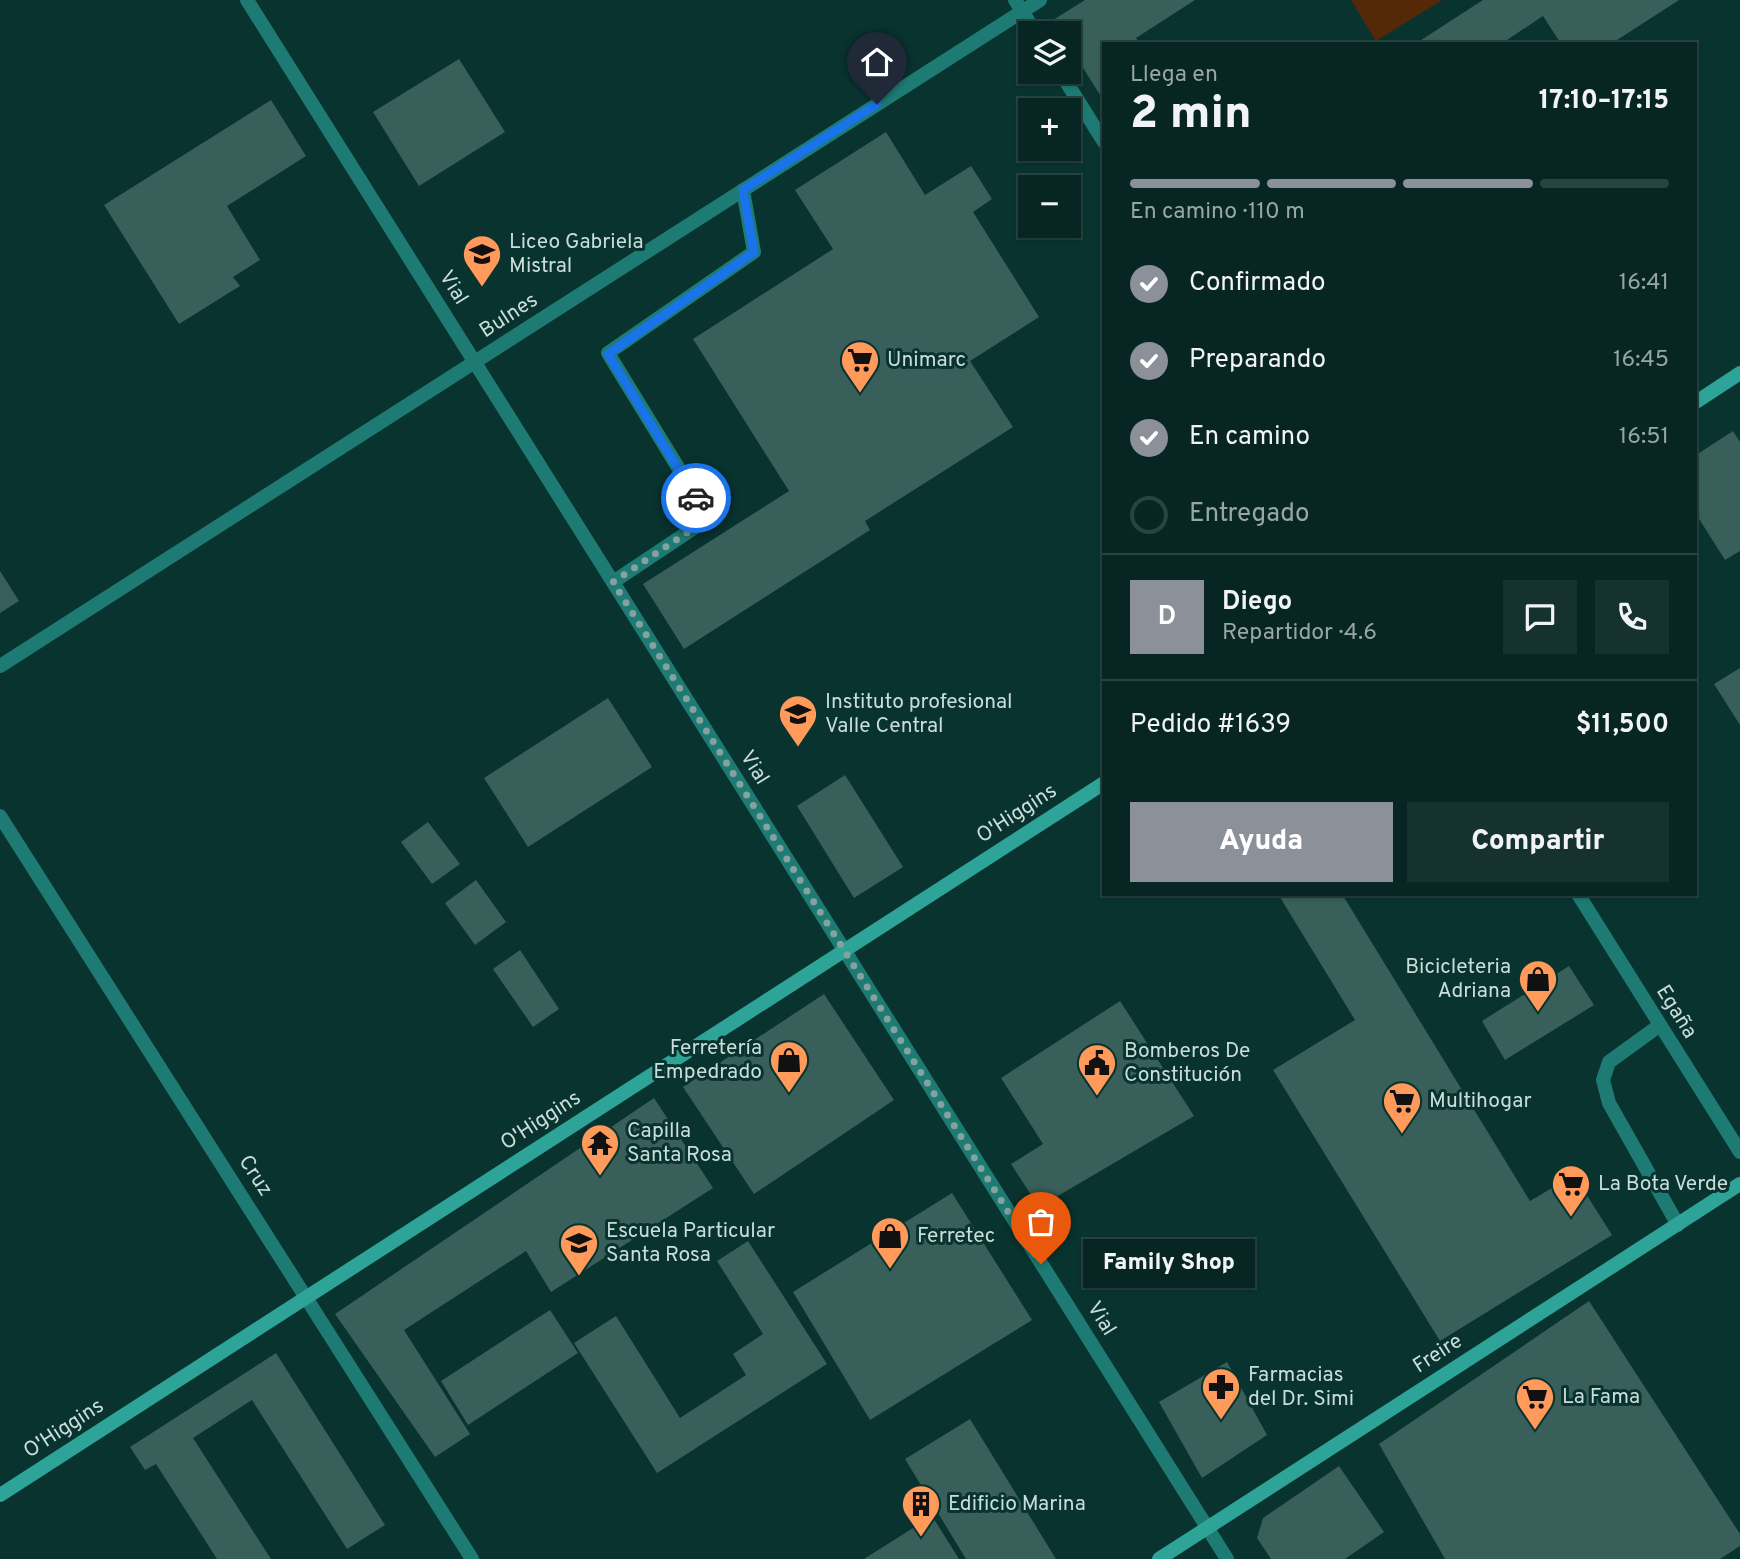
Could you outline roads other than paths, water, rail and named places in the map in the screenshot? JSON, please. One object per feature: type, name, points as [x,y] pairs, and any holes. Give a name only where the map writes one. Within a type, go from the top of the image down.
[{"type":"main road","points":[[1697,401],[1740,373]]},
{"type":"main road","name":"O'Higgins","points":[[0,1495],[1102,784]]},
{"type":"main road","name":"Freire","points":[[1159,1559],[1740,1184]]},
{"type":"street","name":"Vial","points":[[247,0],[1227,1559]]},
{"type":"street","name":"Bulnes","points":[[0,666],[743,190],[1018,6],[1040,0]]},
{"type":"street","points":[[1018,6],[1028,21]]},
{"type":"street","points":[[1068,84],[1102,139]]},
{"type":"street","points":[[613,582],[709,518],[608,354],[754,252],[743,190]]},
{"type":"street","name":"Cruz","points":[[0,816],[472,1559]]},
{"type":"street","name":"Egaña","points":[[1579,896],[1740,1152]]},
{"type":"street","points":[[1660,1025],[1609,1062],[1603,1080],[1609,1103],[1678,1225]]},
{"type":"place","name":"Liceo Gabriela Mistral","points":[[482,288]]},
{"type":"place","name":"Unimarc","points":[[860,394]]},
{"type":"place","name":"Instituto profesional Valle Central","points":[[798,748]]},
{"type":"place","name":"Bicicleteria Adriana","points":[[1538,1013]]},
{"type":"place","name":"Ferretería Empedrado","points":[[789,1094]]},
{"type":"place","name":"Bomberos De Constitución","points":[[1097,1097]]},
{"type":"place","name":"Multihogar","points":[[1402,1135]]},
{"type":"place","name":"Capilla Santa Rosa","points":[[600,1177]]},
{"type":"place","name":"La Bota Verde","points":[[1571,1218]]},
{"type":"place","name":"Family Shop","points":[[1041,1264]]},
{"type":"place","name":"Ferretec","points":[[890,1270]]},
{"type":"place","name":"Escuela Particular Santa Rosa","points":[[579,1277]]},
{"type":"place","name":"Farmacias del Dr. Simi","points":[[1221,1421]]},
{"type":"place","name":"La Fama","points":[[1535,1431]]},
{"type":"place","name":"Edificio Marina","points":[[921,1538]]}]
